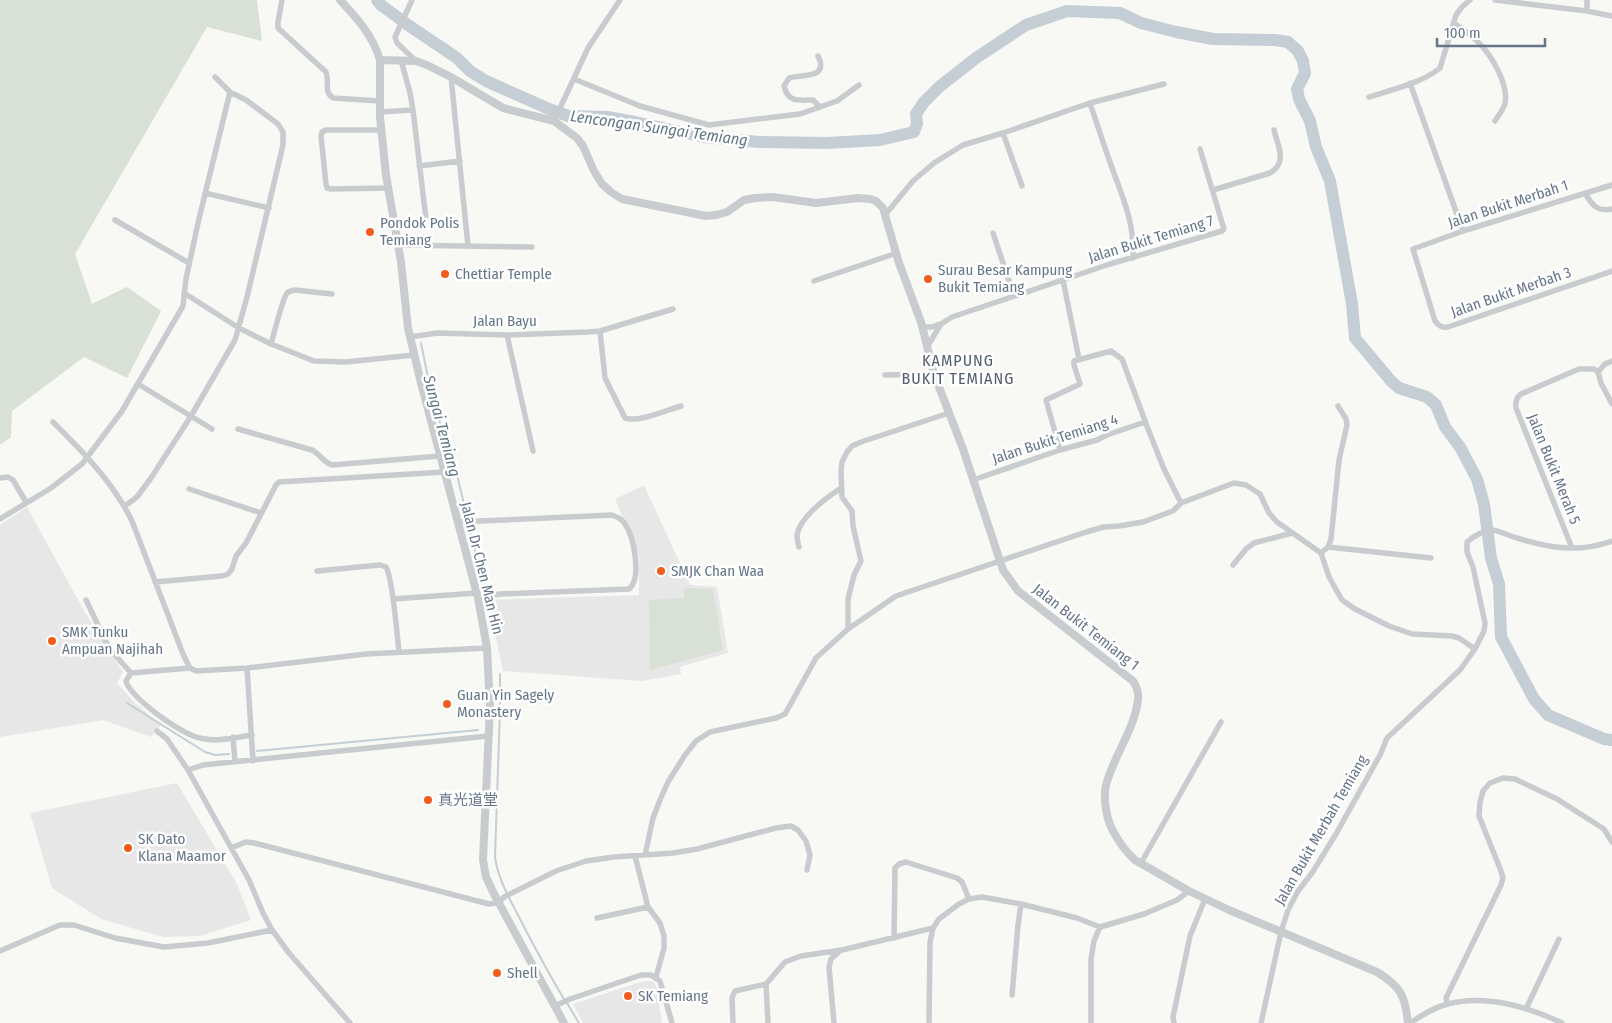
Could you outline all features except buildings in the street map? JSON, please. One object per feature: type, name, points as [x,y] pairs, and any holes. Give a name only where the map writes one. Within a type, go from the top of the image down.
[{"type":"street","points":[[282,0],[278,28],[326,72],[329,96],[333,98],[380,101]]},
{"type":"street","name":"Jalan Dr Chen Man Hin","points":[[340,0],[364,27],[375,46],[380,60],[381,130],[410,337],[477,596],[487,648],[490,707],[483,860],[486,877],[501,900],[558,1005],[564,1023]]},
{"type":"street","points":[[412,0],[399,26],[395,40],[416,61],[451,77],[503,108],[554,122],[577,138],[602,184],[622,199],[706,216],[727,212],[744,200],[754,198],[773,197],[816,203],[858,198],[876,201],[883,208],[885,215]]},
{"type":"street","points":[[554,122],[588,48],[620,0]]},
{"type":"street","points":[[1369,97],[1410,83],[1434,73],[1440,68],[1455,24],[1456,15],[1470,0]]},
{"type":"street","points":[[1495,0],[1586,10],[1612,16]]},
{"type":"street","points":[[1586,10],[1587,0]]},
{"type":"street","points":[[1455,24],[1477,41],[1488,54],[1504,84],[1506,93],[1504,106],[1495,121]]},
{"type":"street","points":[[818,56],[820,64],[816,73],[812,76],[794,76],[789,78],[784,86],[788,96],[793,99],[813,100],[820,107]]},
{"type":"street","points":[[380,60],[416,61]]},
{"type":"street","points":[[401,60],[413,110],[426,219]]},
{"type":"street","points":[[125,506],[137,497],[191,416],[236,340],[283,146],[284,132],[278,124],[246,100],[230,92],[216,77]]},
{"type":"street","points":[[451,77],[468,246]]},
{"type":"street","points":[[574,79],[640,106],[709,125],[800,114],[836,102],[859,85]]},
{"type":"street","points":[[1410,83],[1463,231]]},
{"type":"street","points":[[885,215],[913,181],[934,163],[963,145],[1090,103],[1164,84]]},
{"type":"street","points":[[0,519],[51,488],[82,464],[122,411],[183,306],[189,263],[230,92]]},
{"type":"street","points":[[1090,103],[1124,200],[1132,230],[1133,258]]},
{"type":"street","points":[[380,112],[413,110]]},
{"type":"street","points":[[381,130],[333,130],[322,132],[326,184],[327,188],[331,189],[389,188]]},
{"type":"street","points":[[1200,149],[1213,190],[1270,173],[1277,168],[1281,156],[1274,130]]},
{"type":"street","points":[[1003,133],[1022,186]]},
{"type":"street","points":[[419,166],[460,160]]},
{"type":"street","name":"Jalan Bukit Merbah 1","points":[[1413,249],[1463,231],[1612,185]]},
{"type":"street","name":"Jalan Bukit Temiang 7","points":[[922,327],[932,327],[952,317],[1014,296],[1219,233],[1224,229],[1213,190]]},
{"type":"street","points":[[205,193],[269,208]]},
{"type":"street","points":[[1585,193],[1597,209],[1612,209]]},
{"type":"street","name":"Jalan Bukit Temiang 1","points":[[885,215],[922,327],[934,374],[1000,561],[1010,582],[1018,591],[1133,681],[1138,689],[1139,698],[1134,718],[1106,786],[1106,806],[1110,824],[1118,841],[1128,854],[1188,891],[1228,910],[1377,972],[1391,981],[1400,991],[1406,1006],[1409,1023]]},
{"type":"street","points":[[115,220],[189,263]]},
{"type":"street","points":[[993,233],[1014,296]]},
{"type":"street","points":[[398,245],[532,246]]},
{"type":"street","name":"Jalan Bukit Merbah 3","points":[[1413,249],[1435,321],[1443,328],[1612,271]]},
{"type":"street","points":[[814,280],[897,253]]},
{"type":"street","points":[[1063,280],[1079,359]]},
{"type":"street","points":[[271,344],[287,293],[294,290],[332,294]]},
{"type":"street","points":[[184,293],[239,328],[271,344],[314,361],[346,362],[414,355]]},
{"type":"street","name":"Jalan Bayu","points":[[410,337],[437,333],[507,335],[600,330],[673,309]]},
{"type":"street","points":[[927,347],[941,324]]},
{"type":"street","points":[[600,330],[605,378],[625,418],[631,420],[640,419],[681,406]]},
{"type":"street","points":[[507,335],[533,451]]},
{"type":"street","points":[[1060,450],[1046,400],[1080,384],[1073,362],[1111,351],[1122,359],[1164,469],[1181,503]]},
{"type":"street","points":[[1612,361],[1605,364],[1598,372],[1601,383],[1612,404]]},
{"type":"street","name":"Jalan Bukit Merah 5","points":[[1572,548],[1515,403],[1521,394],[1579,369],[1594,369],[1598,372]]},
{"type":"street","points":[[885,375],[934,374]]},
{"type":"street","points":[[138,384],[212,429]]},
{"type":"street","points":[[1321,553],[1328,547],[1331,539],[1339,460],[1347,425],[1346,419],[1338,406]]},
{"type":"street","points":[[848,629],[848,599],[854,575],[861,561],[853,526],[852,511],[842,497],[842,462],[852,446],[882,434],[949,413]]},
{"type":"street","points":[[53,422],[88,457],[109,482],[125,506],[190,668]]},
{"type":"street","name":"Jalan Bukit Temiang 4","points":[[973,480],[1060,450],[1097,440],[1145,422]]},
{"type":"street","points":[[238,430],[312,450],[326,463],[332,465],[440,456]]},
{"type":"street","points":[[155,582],[228,574],[232,569],[236,556],[246,543],[279,482],[288,483],[444,472]]},
{"type":"street","points":[[0,478],[8,477],[13,480],[26,502]]},
{"type":"street","points":[[645,855],[653,818],[660,800],[676,769],[696,741],[710,732],[776,718],[785,714],[816,658],[848,629],[896,596],[1086,532],[1104,527],[1143,522],[1173,511],[1181,503],[1234,483],[1246,485],[1260,494],[1272,517],[1321,553],[1334,588],[1342,600],[1389,626],[1412,634],[1452,636],[1459,638],[1475,649]]},
{"type":"street","points":[[799,547],[797,536],[800,525],[815,508],[841,488]]},
{"type":"street","points":[[189,489],[261,513]]},
{"type":"street","points":[[393,599],[629,590],[634,582],[636,553],[627,526],[621,519],[612,515],[458,522]]},
{"type":"street","name":"Jalan Bukit Merbah Temiang","points":[[1261,1023],[1281,932],[1288,910],[1298,891],[1312,873],[1336,834],[1387,738],[1460,670],[1475,649],[1484,631],[1485,623],[1473,567],[1466,552],[1467,542],[1473,537],[1492,530],[1554,548],[1572,548]]},
{"type":"street","points":[[1233,565],[1246,549],[1254,543],[1292,533]]},
{"type":"street","points":[[1572,548],[1598,546],[1612,541]]},
{"type":"street","points":[[1328,547],[1362,549],[1431,558]]},
{"type":"street","points":[[317,571],[383,566],[388,569],[399,652]]},
{"type":"street","points":[[86,600],[110,648],[131,673]]},
{"type":"street","points":[[131,673],[190,668],[196,671],[247,668],[366,654],[487,648]]},
{"type":"street","points":[[247,668],[253,761]]},
{"type":"street","points":[[131,673],[126,681],[127,684],[149,709],[196,738],[207,740],[252,735]]},
{"type":"street","points":[[1141,863],[1221,722]]},
{"type":"street","points":[[157,731],[167,739],[188,770],[249,880],[272,930],[289,953],[350,1023]]},
{"type":"street","points":[[188,770],[235,762],[488,736]]},
{"type":"street","points":[[233,737],[235,762]]},
{"type":"street","points":[[1447,1004],[1446,998],[1503,878],[1480,816],[1480,802],[1483,791],[1490,783],[1503,778],[1515,779],[1558,799],[1604,829],[1612,842]]},
{"type":"street","points":[[231,848],[246,842],[254,843],[489,904],[501,900],[556,871],[586,862],[614,857],[673,853],[697,849],[776,828],[791,826],[798,830],[806,841],[810,854],[806,870]]},
{"type":"street","points":[[635,856],[648,907],[660,922],[664,936],[664,948],[656,977]]},
{"type":"street","points":[[894,938],[895,868],[899,864],[906,862],[957,878],[962,882],[969,899]]},
{"type":"street","points":[[929,1023],[930,942],[933,928],[948,911],[969,899],[982,897],[1021,904],[1078,918],[1100,927],[1144,914],[1177,900],[1188,891]]},
{"type":"street","points":[[1174,1023],[1173,1017],[1190,936],[1205,899]]},
{"type":"street","points":[[1012,995],[1021,904]]},
{"type":"street","points":[[597,918],[648,907]]},
{"type":"street","points":[[0,951],[60,925],[74,925],[115,938],[164,947],[208,943],[272,930]]},
{"type":"street","points":[[1091,1023],[1091,958],[1094,941],[1100,927]]},
{"type":"street","points":[[734,1023],[732,998],[735,992],[766,984],[785,962],[801,956],[842,950],[933,928]]},
{"type":"street","points":[[1526,1009],[1559,939]]},
{"type":"street","points":[[834,1023],[829,967],[831,959],[842,950]]},
{"type":"street","points":[[558,1005],[570,999],[641,975],[651,975],[660,981],[672,1023]]},
{"type":"street","points":[[766,984],[768,1023]]},
{"type":"street","points":[[1409,1023],[1447,1004],[1465,1001],[1496,1002],[1546,1015],[1562,1023]]},
{"type":"shaded area","points":[[0,0],[257,0],[262,41],[207,27],[75,254],[92,304],[127,287],[161,311],[127,378],[84,357],[12,411],[11,437],[0,445]]},
{"type":"shaded area","name":"SMJK Chan Waa","points":[[644,485],[690,585],[717,587],[728,653],[680,667],[681,674],[642,681],[503,671],[488,600],[639,595],[639,557],[615,499]]},
{"type":"shaded area","name":"SMK Tunku Ampuan Najihah","points":[[27,507],[83,609],[123,672],[117,683],[134,702],[161,725],[151,737],[103,720],[0,737],[0,525]]},
{"type":"shaded area","points":[[684,588],[713,589],[723,650],[650,670],[649,600],[684,598]]},
{"type":"shaded area","name":"SK Dato Klana Maamor","points":[[177,783],[237,884],[251,920],[200,936],[163,937],[101,919],[52,888],[30,813]]},
{"type":"shaded area","name":"SK Temiang","points":[[644,981],[653,981],[657,988],[662,1023],[583,1023],[573,1004]]},
{"type":"waterway","name":"Lencongan Sungai Temiang","points":[[377,0],[408,25],[457,58],[470,71],[486,81],[549,109],[568,116],[607,117],[704,137],[759,142],[827,143],[880,140],[914,132],[917,124],[916,114],[924,102],[939,87],[976,58],[1026,25],[1067,11],[1120,13],[1141,23],[1213,39],[1288,42],[1298,51],[1303,61],[1305,73],[1297,89],[1299,99],[1310,121],[1316,147],[1330,181],[1352,304],[1355,338],[1399,388],[1427,397],[1436,405],[1445,427],[1460,447],[1477,479],[1484,504],[1491,558],[1499,584],[1501,637],[1534,699],[1548,715],[1604,739],[1612,740]]},
{"type":"waterway","name":"Sungai Temiang","points":[[421,343],[432,398],[458,479],[465,508]]},
{"type":"waterway","name":"Sungai Temiang","points":[[470,530],[480,570]]},
{"type":"waterway","name":"Sungai Temiang","points":[[500,674],[500,705]]},
{"type":"waterway","points":[[127,703],[205,752],[215,755],[229,754]]},
{"type":"waterway","name":"Sungai Temiang","points":[[500,709],[495,857],[509,898],[564,999]]},
{"type":"waterway","points":[[257,751],[478,730]]},
{"type":"waterway","name":"Sungai Temiang","points":[[567,1003],[579,1023]]},
{"type":"place","name":"Pondok Polis Temiang","points":[[370,232]]},
{"type":"place","name":"Chettiar Temple","points":[[445,274]]},
{"type":"place","name":"Surau Besar Kampung Bukit Temiang","points":[[928,279]]},
{"type":"place","name":"SMJK Chan Waa","points":[[661,571]]},
{"type":"place","name":"SMK Tunku Ampuan Najihah","points":[[52,641]]},
{"type":"place","name":"Guan Yin Sagely Monastery","points":[[447,704]]},
{"type":"place","name":"真光道堂","points":[[428,800]]},
{"type":"place","name":"SK Dato Klana Maamor","points":[[128,848]]},
{"type":"place","name":"Shell","points":[[497,973]]},
{"type":"place","name":"SK Temiang","points":[[628,996]]},
{"type":"district","name":"KAMPUNG BUKIT TEMIANG","points":[[958,369]]}]
